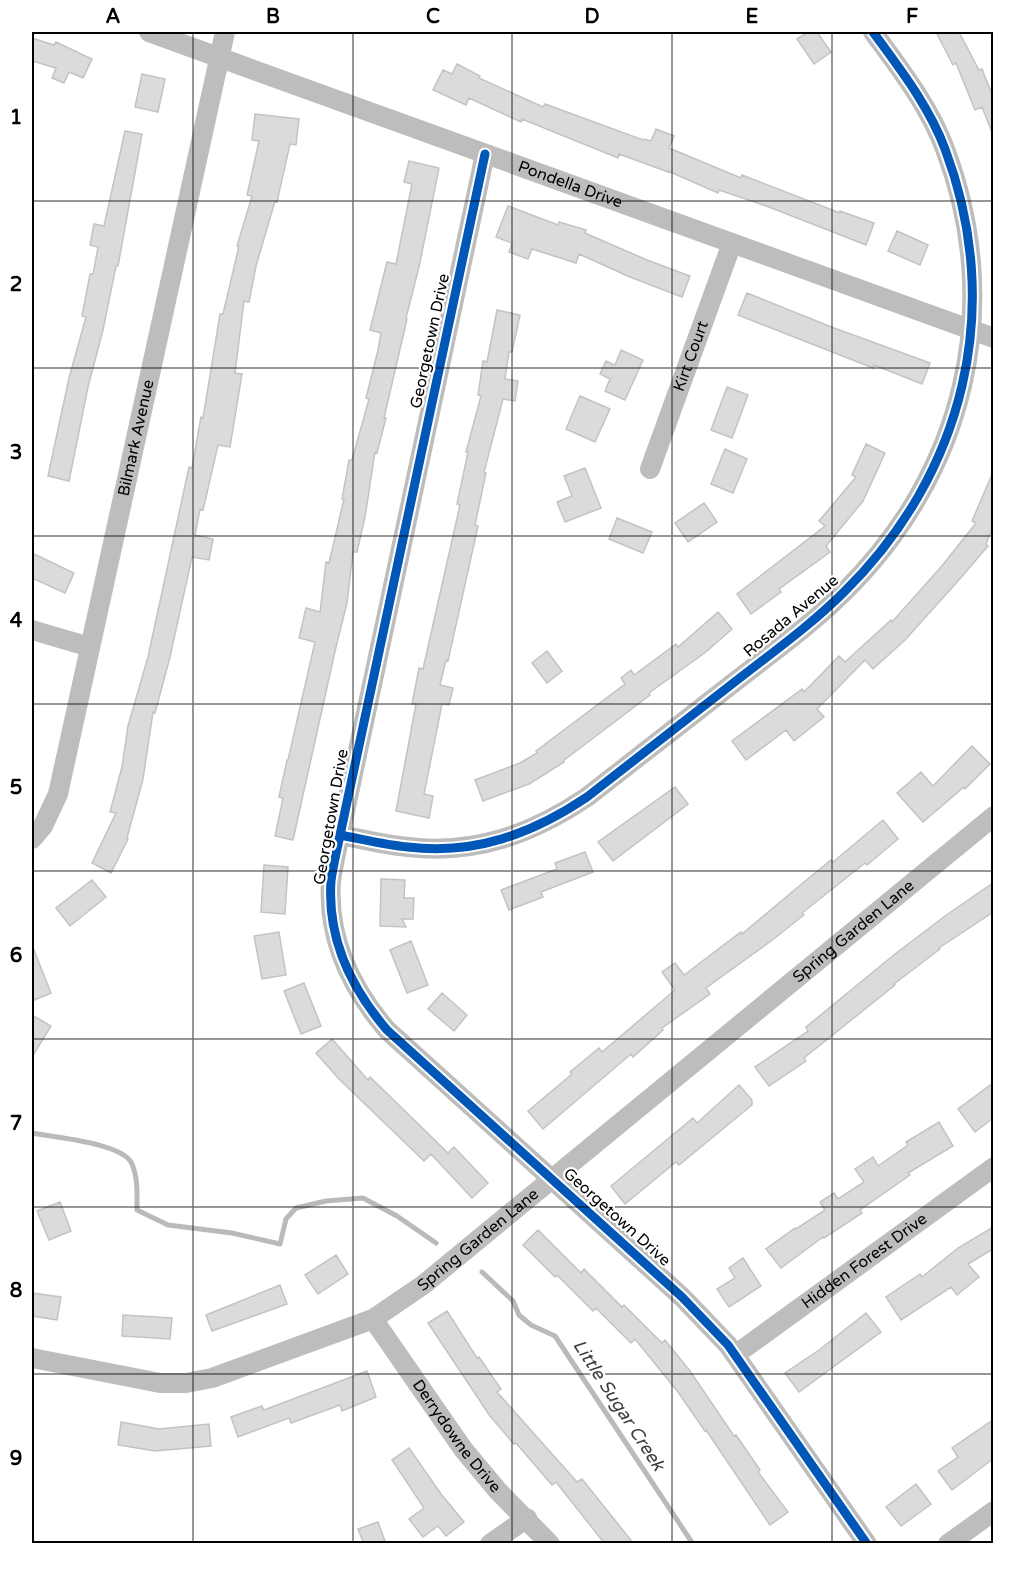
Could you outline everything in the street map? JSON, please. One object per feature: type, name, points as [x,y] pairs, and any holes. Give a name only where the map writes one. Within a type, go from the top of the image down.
[{"type":"street","name":"Pondella Drive","points":[[149,32],[993,338]]},
{"type":"street","name":"Bilmark Avenue","points":[[32,839],[43,826],[58,794],[225,32]]},
{"type":"street","name":"Rosada Avenue","points":[[340,835],[407,848],[438,849],[480,845],[513,837],[559,816],[587,797],[809,624],[845,592],[887,545],[918,499],[934,469],[950,429],[963,386],[972,330],[971,261],[965,221],[945,148],[918,95],[873,32]]},
{"type":"street","name":"Georgetown Drive","points":[[485,154],[340,835],[332,881],[332,912],[337,941],[346,969],[368,1008],[387,1030],[682,1297],[725,1341],[867,1544]]},
{"type":"street","name":"Kirt Court","points":[[650,469],[732,243]]},
{"type":"street","points":[[32,630],[90,647]]},
{"type":"street","name":"Spring Garden Lane","points":[[32,1358],[160,1383],[186,1383],[212,1378],[373,1319],[423,1285],[993,816]]},
{"type":"street","name":"Hidden Forest Drive","points":[[735,1355],[993,1167]]},
{"type":"street","name":"Derrydowne Drive","points":[[373,1319],[463,1449],[498,1491],[550,1544]]},
{"type":"street","points":[[948,1544],[993,1511]]},
{"type":"street","points":[[490,1544],[527,1518]]},
{"type":"building","points":[[808,32],[817,32],[831,52],[814,64],[797,39]]},
{"type":"building","points":[[936,32],[959,32],[979,70],[982,69],[993,97],[993,135],[982,107],[975,110],[956,63],[953,65]]},
{"type":"building","points":[[32,38],[54,45],[56,42],[92,59],[83,78],[69,72],[64,83],[52,78],[56,68],[32,61]]},
{"type":"building","points":[[457,64],[480,76],[479,78],[543,107],[545,104],[643,140],[651,141],[656,129],[674,136],[669,148],[741,178],[742,175],[840,213],[840,211],[874,223],[866,245],[769,207],[719,190],[718,193],[668,171],[619,154],[618,158],[522,119],[521,122],[469,98],[466,105],[433,90],[443,70],[452,74]]},
{"type":"building","points":[[142,74],[165,79],[158,112],[135,107]]},
{"type":"building","points":[[255,114],[299,119],[296,145],[290,144],[277,202],[275,201],[256,266],[249,302],[244,301],[235,373],[242,374],[230,447],[218,445],[203,510],[200,509],[195,535],[213,539],[209,560],[192,557],[170,657],[155,713],[153,712],[143,779],[128,839],[111,873],[92,863],[116,813],[110,812],[122,767],[128,726],[148,657],[189,467],[192,468],[201,417],[203,418],[220,314],[223,314],[239,246],[237,246],[252,196],[247,195],[259,141],[252,140]]},
{"type":"building","points":[[125,131],[142,134],[118,266],[116,266],[88,387],[69,481],[48,476],[69,378],[86,317],[82,316],[98,247],[90,245],[94,224],[104,226]]},
{"type":"building","points":[[409,161],[439,168],[384,418],[386,418],[377,453],[375,452],[365,517],[357,552],[353,552],[347,603],[293,840],[275,836],[283,798],[279,797],[315,642],[299,638],[306,608],[320,612],[326,562],[329,563],[344,499],[342,499],[349,460],[352,460],[369,399],[366,398],[378,350],[381,333],[370,330],[387,262],[396,264],[412,184],[404,182]]},
{"type":"building","points":[[508,206],[558,225],[559,222],[586,230],[585,233],[690,276],[682,297],[579,254],[576,263],[532,249],[528,259],[509,252],[512,243],[496,237]]},
{"type":"building","points":[[897,231],[928,245],[920,265],[888,251]]},
{"type":"building","points":[[747,293],[930,363],[922,384],[874,365],[873,368],[738,315]]},
{"type":"building","points":[[497,310],[520,315],[512,352],[509,352],[505,379],[518,381],[515,401],[503,399],[484,472],[486,473],[475,525],[478,526],[448,661],[446,660],[440,685],[453,688],[449,705],[442,704],[424,794],[433,796],[429,818],[396,811],[416,704],[412,704],[419,668],[423,669],[460,505],[457,504],[468,452],[466,452],[481,396],[478,395],[483,361],[487,362]]},
{"type":"building","points":[[621,350],[643,360],[625,400],[605,391],[610,379],[600,374],[606,361],[615,365]]},
{"type":"building","points":[[727,387],[748,395],[732,438],[711,430]]},
{"type":"building","points":[[580,396],[610,409],[595,442],[566,429]]},
{"type":"building","points":[[866,444],[885,453],[863,501],[826,546],[830,552],[779,589],[781,592],[751,614],[737,594],[825,526],[819,521],[856,477],[852,475]]},
{"type":"building","points":[[725,449],[747,459],[733,493],[711,484]]},
{"type":"building","points":[[585,468],[601,508],[565,522],[557,502],[572,496],[564,476]]},
{"type":"building","points":[[993,472],[993,526],[986,544],[988,546],[958,581],[905,640],[873,669],[865,660],[817,709],[824,717],[794,741],[786,730],[746,760],[732,741],[802,689],[804,692],[839,656],[845,662],[891,620],[892,622],[976,523],[972,521]]},
{"type":"building","points":[[704,503],[717,522],[688,542],[675,523]]},
{"type":"building","points":[[617,518],[652,532],[643,553],[609,539]]},
{"type":"building","points":[[32,553],[74,573],[65,593],[32,578]]},
{"type":"building","points":[[718,612],[732,629],[706,652],[649,693],[650,695],[564,762],[529,784],[483,801],[475,780],[520,763],[537,753],[536,751],[625,684],[621,678],[631,670],[634,675],[676,644],[678,647]]},
{"type":"building","points":[[547,651],[562,671],[547,683],[532,663]]},
{"type":"building","points":[[972,746],[990,764],[965,789],[964,787],[923,822],[897,793],[921,772],[933,786]]},
{"type":"building","points":[[675,787],[688,804],[613,861],[598,842]]},
{"type":"building","points":[[883,820],[898,839],[802,913],[804,915],[771,941],[706,988],[710,994],[662,1028],[663,1030],[633,1057],[631,1054],[543,1129],[528,1111],[599,1048],[602,1052],[675,990],[662,972],[675,963],[684,975],[741,932],[742,934]]},
{"type":"building","points":[[585,852],[593,872],[541,892],[543,897],[509,910],[501,890],[557,869],[555,863]]},
{"type":"building","points":[[264,865],[288,867],[285,914],[261,912]]},
{"type":"building","points":[[381,879],[405,880],[404,898],[414,898],[413,919],[402,919],[406,927],[380,926]]},
{"type":"building","points":[[92,880],[106,897],[70,926],[56,908]]},
{"type":"building","points":[[993,883],[993,912],[939,948],[804,1058],[806,1061],[769,1086],[755,1067],[808,1031],[806,1027],[895,954]]},
{"type":"building","points":[[279,932],[286,975],[262,979],[254,936]]},
{"type":"building","points":[[411,941],[428,985],[407,993],[390,950]]},
{"type":"building","points":[[32,945],[51,993],[32,1001]]},
{"type":"building","points":[[304,983],[321,1026],[301,1034],[284,991]]},
{"type":"building","points":[[442,993],[467,1015],[454,1031],[428,1009]]},
{"type":"building","points":[[32,1015],[51,1026],[32,1057]]},
{"type":"building","points":[[332,1039],[368,1080],[370,1077],[448,1153],[454,1147],[488,1183],[472,1198],[431,1154],[424,1161],[339,1079],[316,1053]]},
{"type":"building","points":[[993,1083],[993,1118],[975,1132],[958,1109]]},
{"type":"building","points":[[739,1085],[752,1100],[752,1105],[679,1165],[676,1162],[625,1204],[611,1186],[693,1118],[697,1123]]},
{"type":"building","points":[[939,1122],[953,1146],[908,1173],[910,1175],[860,1210],[862,1213],[823,1237],[781,1268],[766,1249],[825,1210],[820,1202],[834,1193],[838,1199],[864,1182],[855,1169],[873,1157],[878,1166],[908,1145],[906,1142]]},
{"type":"building","points":[[60,1202],[71,1231],[49,1240],[37,1211]]},
{"type":"building","points":[[993,1227],[993,1249],[968,1264],[979,1277],[957,1295],[951,1287],[901,1320],[886,1297],[920,1274],[922,1277],[958,1248]]},
{"type":"building","points":[[538,1230],[581,1273],[584,1269],[662,1343],[665,1340],[690,1371],[734,1436],[736,1435],[760,1470],[758,1472],[788,1512],[770,1525],[706,1430],[635,1339],[631,1343],[596,1308],[593,1311],[523,1245]]},
{"type":"building","points":[[336,1255],[348,1274],[318,1294],[305,1275]]},
{"type":"building","points":[[743,1258],[761,1286],[729,1307],[717,1289],[735,1278],[729,1268]]},
{"type":"building","points":[[280,1285],[287,1304],[212,1331],[206,1315]]},
{"type":"building","points":[[32,1293],[61,1297],[57,1320],[32,1316]]},
{"type":"building","points":[[447,1311],[477,1358],[479,1357],[501,1389],[497,1392],[577,1482],[582,1479],[634,1544],[605,1544],[556,1482],[552,1485],[490,1416],[428,1323]]},
{"type":"building","points":[[866,1313],[881,1332],[799,1392],[785,1373]]},
{"type":"building","points":[[123,1315],[172,1318],[170,1339],[122,1336]]},
{"type":"building","points":[[367,1371],[376,1397],[342,1411],[340,1405],[291,1423],[289,1418],[238,1437],[231,1417],[262,1406],[264,1410]]},
{"type":"building","points":[[993,1420],[993,1459],[952,1490],[938,1471],[958,1457],[952,1448]]},
{"type":"building","points":[[121,1422],[159,1429],[209,1424],[211,1446],[155,1451],[118,1445]]},
{"type":"building","points":[[409,1448],[464,1522],[446,1536],[438,1526],[423,1537],[409,1519],[424,1508],[392,1460]]},
{"type":"building","points":[[916,1484],[931,1504],[901,1526],[886,1507]]},
{"type":"building","points":[[378,1522],[386,1544],[364,1544],[358,1529]]},
{"type":"waterway","name":"Little Sugar Creek","points":[[32,1133],[87,1142],[116,1151],[126,1157],[132,1164],[135,1175],[137,1210],[168,1225],[232,1233],[280,1244],[286,1219],[296,1208],[326,1201],[363,1198],[397,1216],[436,1243]]},
{"type":"waterway","name":"Little Sugar Creek","points":[[482,1272],[513,1301],[519,1315],[531,1325],[555,1336],[693,1544]]},
{"type":"cycle path","points":[[340,835],[399,846],[433,849],[456,848],[502,839],[545,822],[566,810],[587,797],[820,615],[885,546],[919,495],[945,442],[962,386],[971,328],[971,269],[963,209],[945,149],[931,118],[913,88],[873,32]]},
{"type":"cycle path","points":[[485,154],[333,869],[331,902],[337,942],[362,997],[387,1030],[682,1297],[728,1345],[867,1544]]}]
